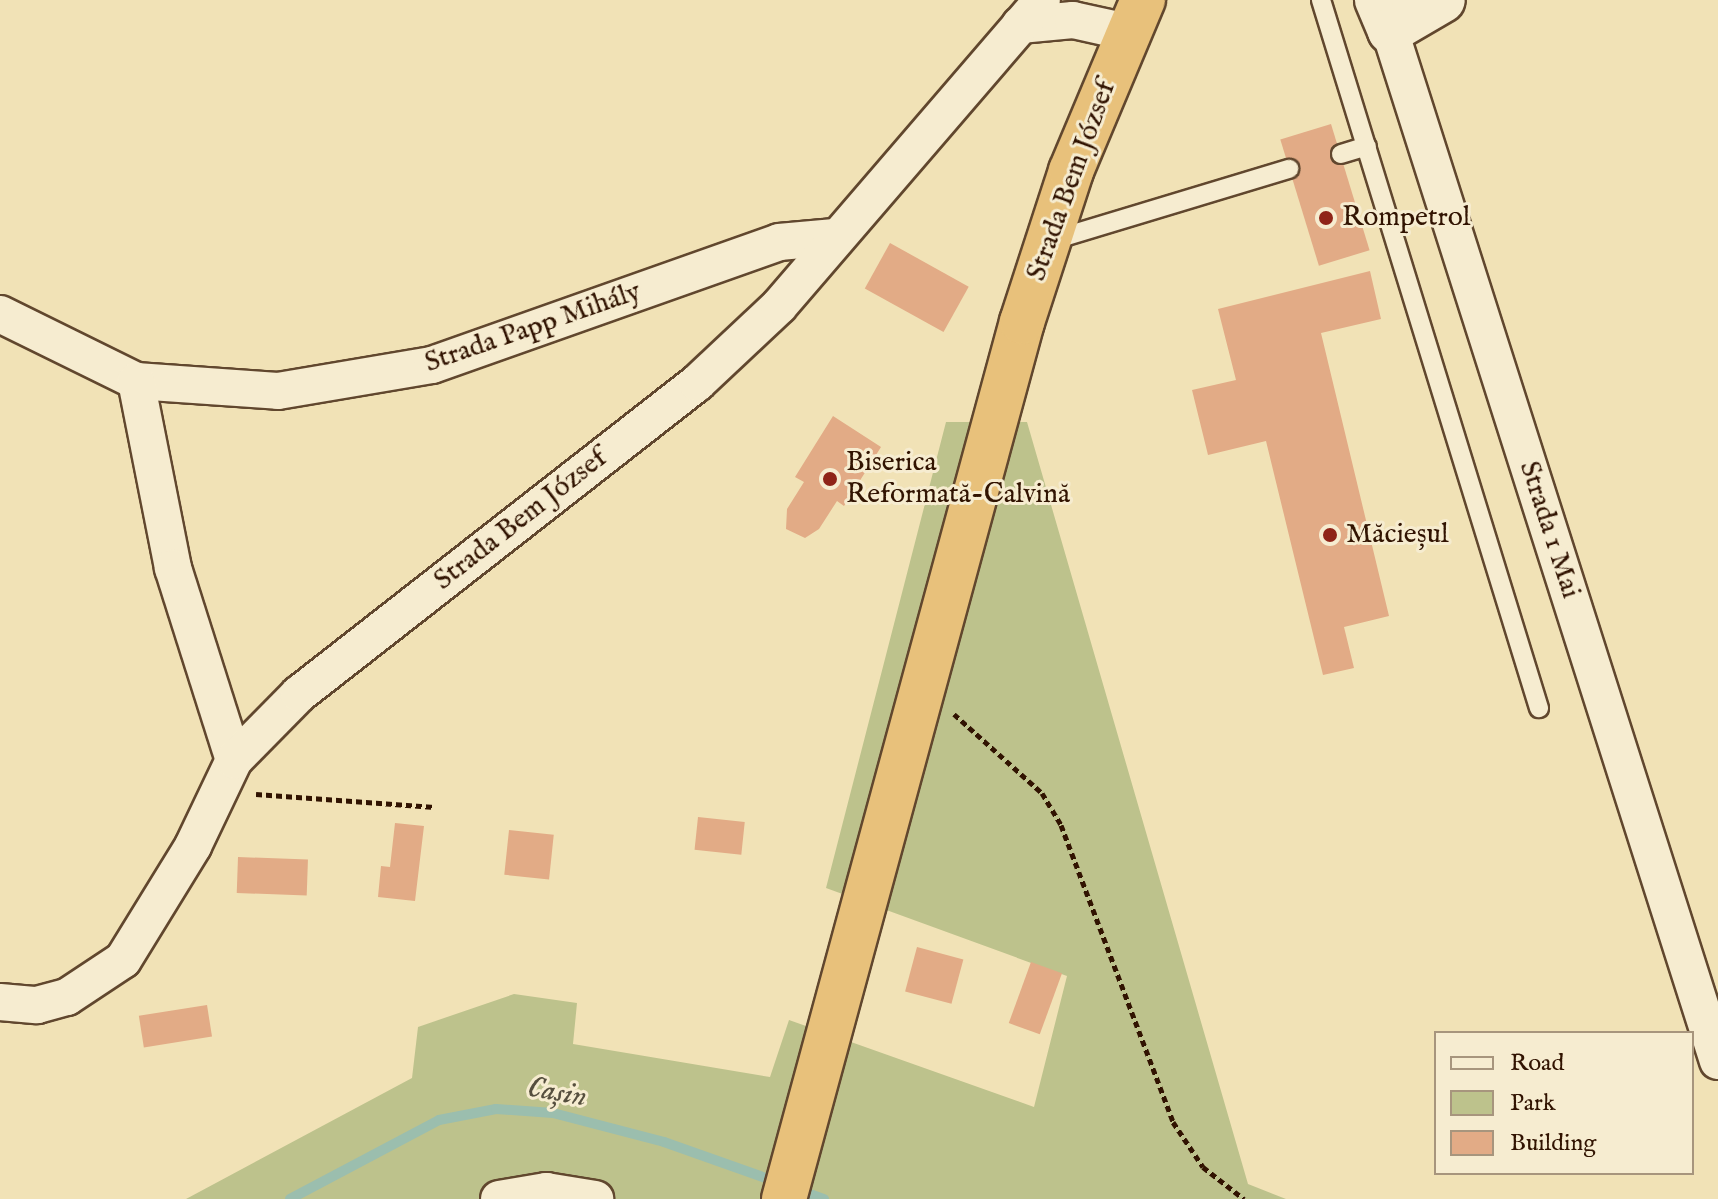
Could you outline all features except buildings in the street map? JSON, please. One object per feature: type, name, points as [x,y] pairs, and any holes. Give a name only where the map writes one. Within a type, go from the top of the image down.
[{"type":"highway","name":"Strada Bem József","points":[[784,1199],[1047,241],[1135,16]]},
{"type":"street","points":[[1383,16],[1443,0]]},
{"type":"street","points":[[1024,8],[1073,20],[1135,16]]},
{"type":"street","name":"Strada Bem József","points":[[0,1002],[37,1005],[67,997],[123,960],[144,933],[227,776],[299,694],[697,383],[779,306],[1024,8]]},
{"type":"street","name":"Strada 1 Mai","points":[[1383,16],[1718,1061]]},
{"type":"street","name":"Strada Papp Mihály","points":[[0,314],[136,381],[278,391],[432,365],[779,242],[835,237]]},
{"type":"street","points":[[136,381],[173,568],[227,776]]},
{"type":"street","points":[[499,1199],[546,1191],[595,1199]]},
{"type":"lane","points":[[1321,0],[1539,708]]},
{"type":"lane","points":[[1341,154],[1367,146]]},
{"type":"lane","points":[[1047,241],[1289,169]]},
{"type":"path","points":[[923,688],[1042,793],[1061,825],[1173,1122],[1203,1167],[1244,1199]]},
{"type":"path","points":[[227,776],[435,807]]},
{"type":"green space","points":[[946,422],[1027,422],[1248,1184],[1286,1199],[186,1199],[412,1078],[418,1027],[514,994],[577,1003],[573,1044],[770,1077],[789,1020],[1034,1107],[1067,976],[826,888]]},
{"type":"waterway","name":"Cașin","points":[[290,1199],[439,1120],[496,1109],[553,1113],[664,1142],[777,1182]]},
{"type":"waterway","name":"Cașin","points":[[796,1189],[824,1199]]},
{"type":"place","name":"Rompetrol","points":[[1326,218]]},
{"type":"place","name":"Biserica Reformată-Calvină","points":[[830,479]]},
{"type":"place","name":"Măcieșul","points":[[1330,535]]}]
